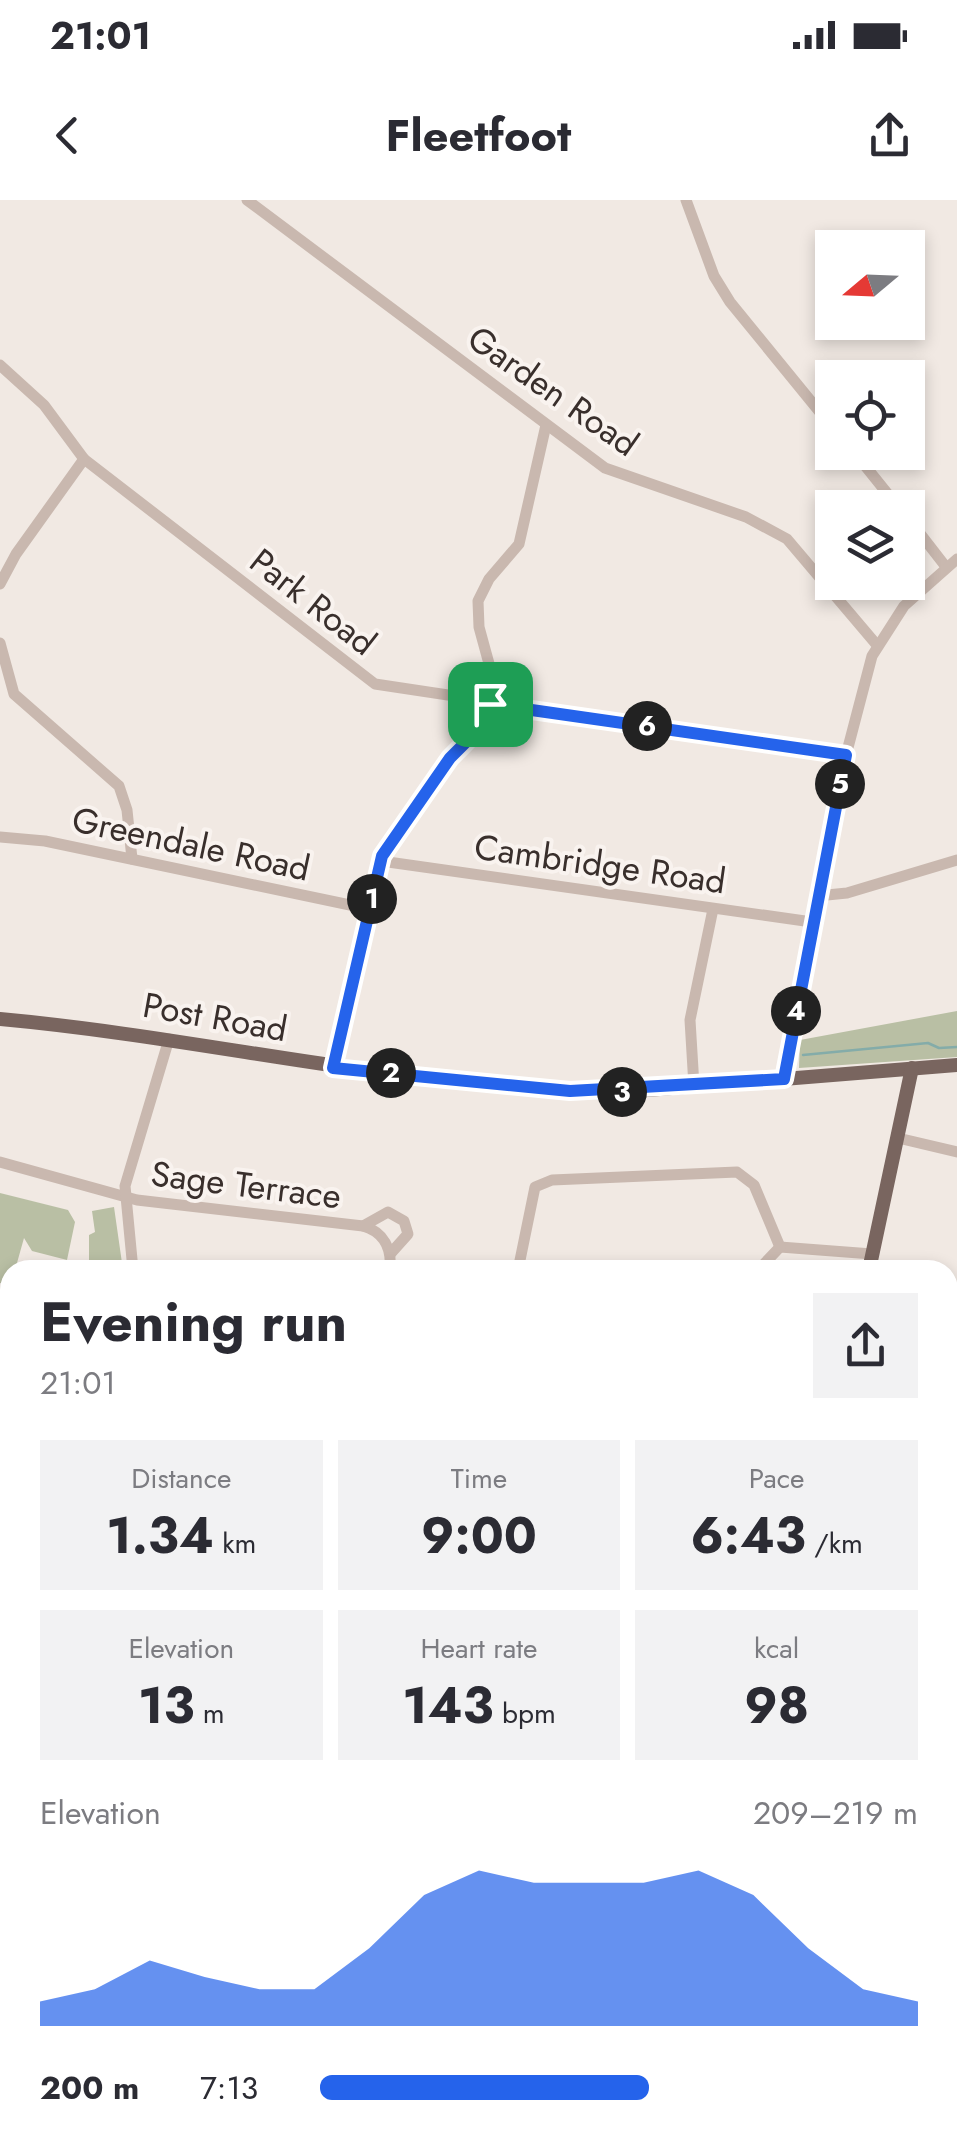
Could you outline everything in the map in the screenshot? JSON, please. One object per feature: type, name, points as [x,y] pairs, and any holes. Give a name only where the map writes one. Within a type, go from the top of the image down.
[{"type":"main road","name":"Post Road","points":[[0,1019],[169,1038],[333,1068],[570,1091],[694,1086],[957,1065]]},
{"type":"main road","points":[[871,1260],[912,1068]]},
{"type":"street","name":"Garden Road","points":[[247,200],[605,468],[777,532],[797,548],[876,644]]},
{"type":"street","points":[[686,200],[714,276],[730,302],[815,406]]},
{"type":"street","name":"Park Road","points":[[0,365],[44,404],[84,459],[375,684],[846,755]]},
{"type":"street","points":[[333,1068],[380,861],[450,758],[471,737],[490,704],[491,671],[477,619],[478,601],[484,586],[519,544],[546,425]]},
{"type":"street","points":[[0,584],[16,554],[84,459]]},
{"type":"street","points":[[868,470],[885,490]]},
{"type":"street","points":[[925,540],[946,568]]},
{"type":"street","points":[[784,1079],[846,755],[876,644],[904,606],[957,559]]},
{"type":"street","points":[[0,647],[14,694],[119,786],[127,810],[132,859]]},
{"type":"street","name":"Greendale Road","points":[[0,837],[132,859],[369,909]]},
{"type":"street","points":[[817,896],[856,890],[957,860]]},
{"type":"street","name":"Cambridge Road","points":[[380,861],[812,922]]},
{"type":"street","points":[[694,1086],[690,1020],[714,908]]},
{"type":"street","points":[[132,1260],[125,1198],[169,1038]]},
{"type":"street","points":[[898,1138],[957,1152]]},
{"type":"street","name":"Sage Terrace","points":[[0,1162],[125,1198],[363,1226],[384,1239],[390,1253]]},
{"type":"street","points":[[520,1260],[536,1184],[552,1180],[737,1172],[754,1185],[780,1247]]},
{"type":"street","points":[[363,1226],[388,1212],[404,1220],[408,1234],[390,1253],[390,1260]]},
{"type":"street","points":[[780,1247],[872,1254]]},
{"type":"street","points":[[768,1260],[780,1247]]},
{"type":"green space","points":[[957,1011],[957,1057],[799,1068],[800,1040]]},
{"type":"green space","points":[[0,1193],[68,1210],[75,1222],[67,1260],[32,1251],[24,1238],[18,1260],[0,1260]]},
{"type":"green space","points":[[114,1207],[122,1260],[89,1260],[89,1235],[95,1232],[92,1211]]},
{"type":"waterway","points":[[803,1055],[928,1043],[939,1048],[957,1047]]},
{"type":"route","points":[[490,704],[846,755],[784,1079],[622,1092],[570,1091],[333,1068],[382,856],[450,758],[471,737],[490,704]]}]
